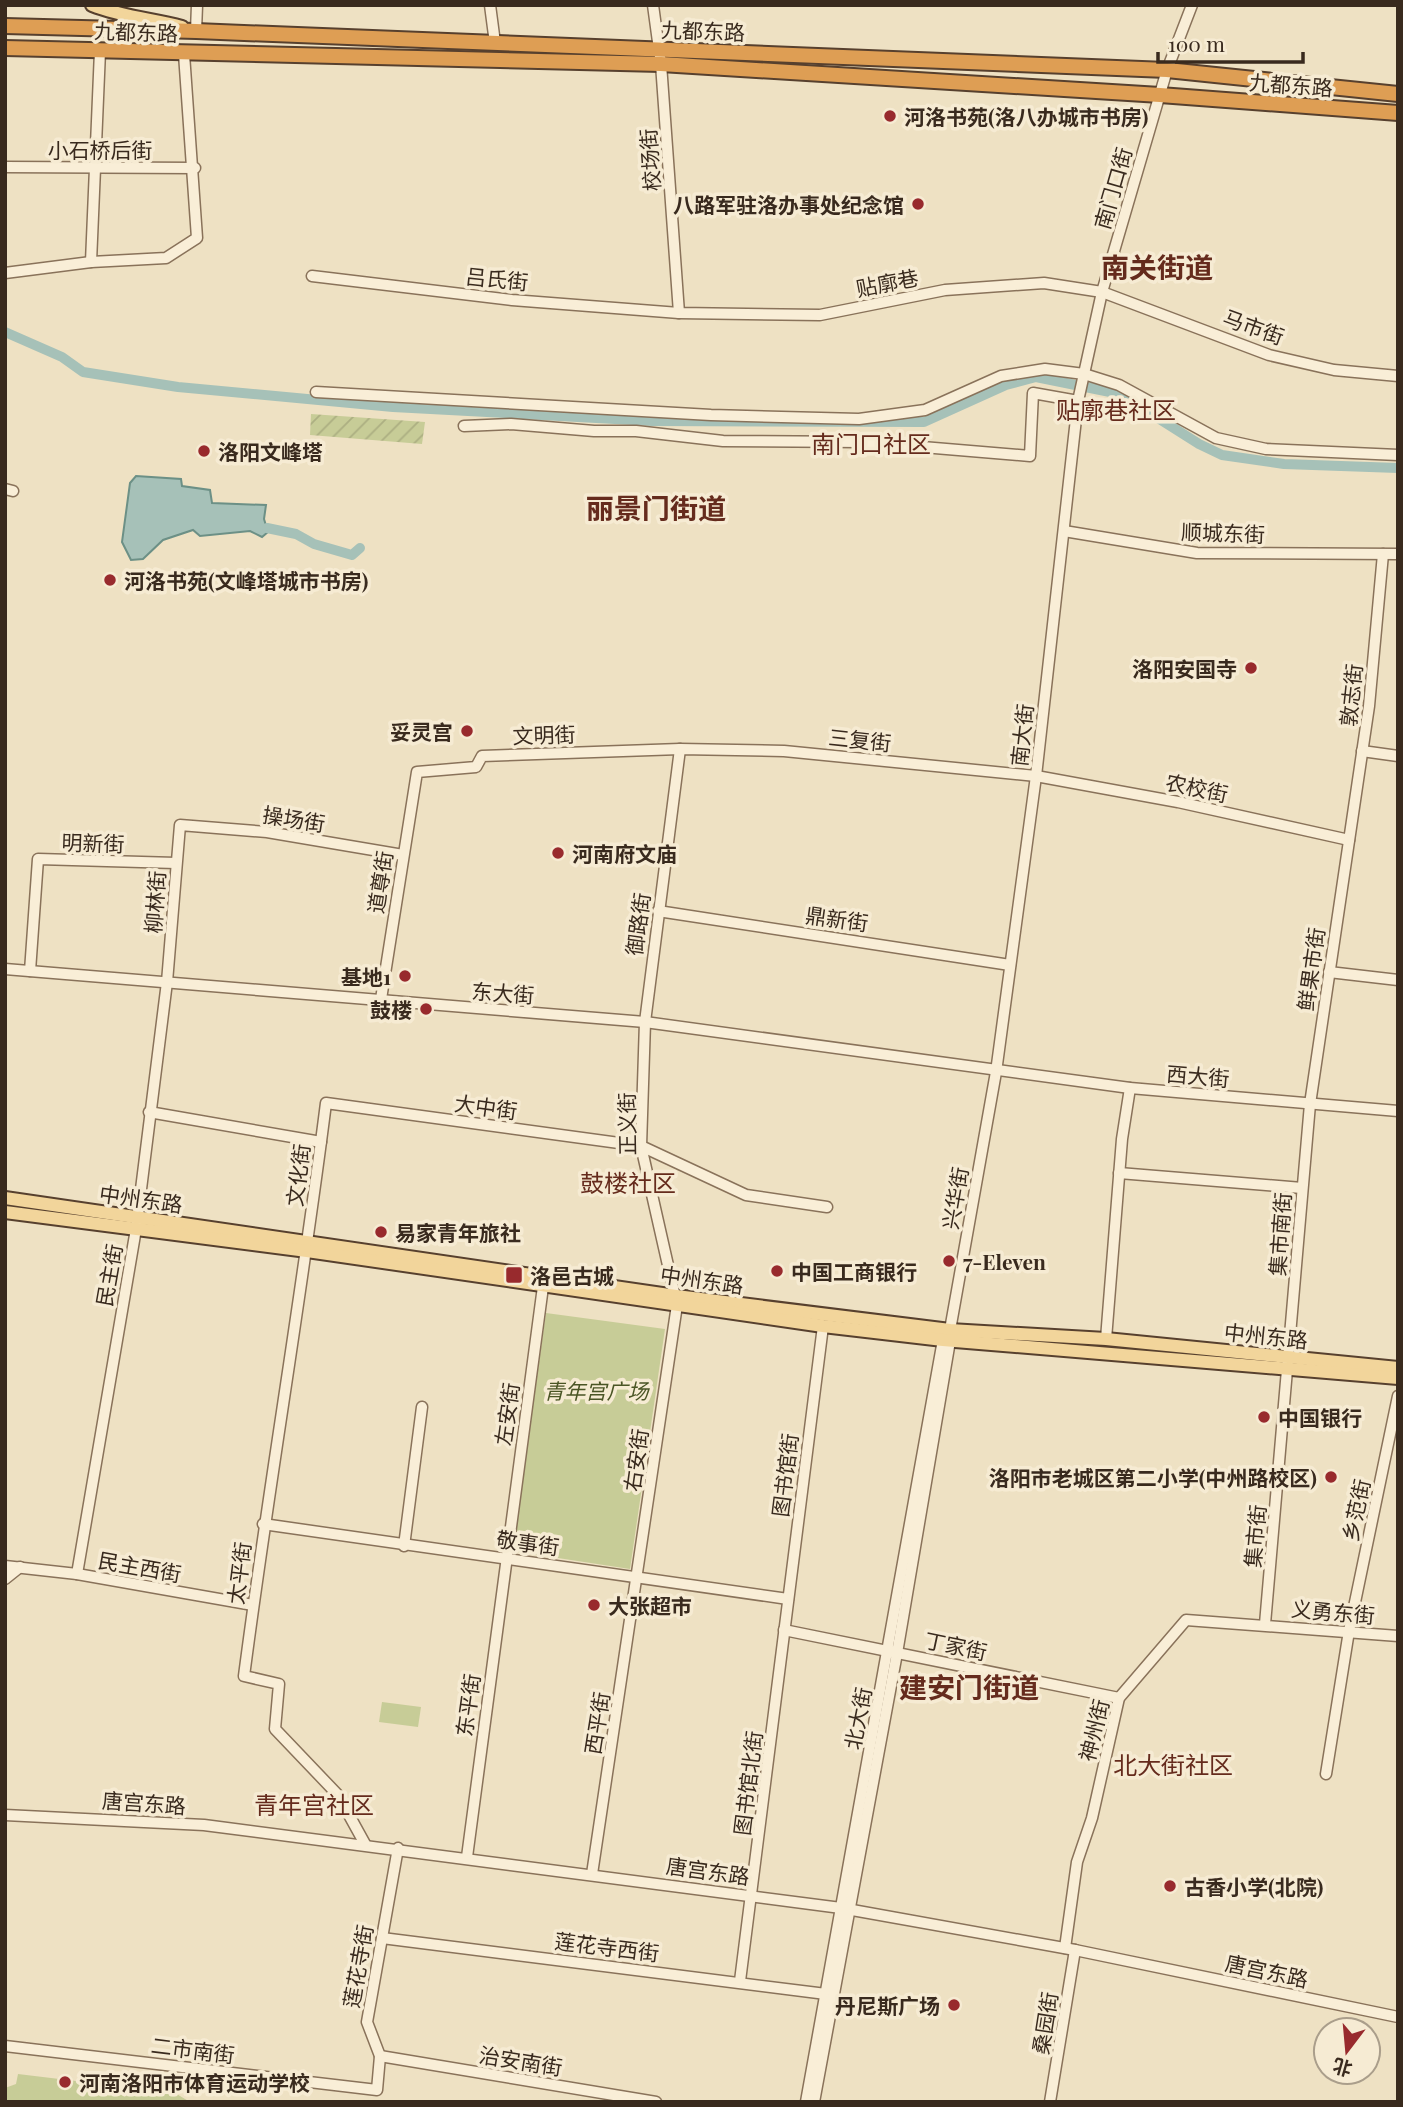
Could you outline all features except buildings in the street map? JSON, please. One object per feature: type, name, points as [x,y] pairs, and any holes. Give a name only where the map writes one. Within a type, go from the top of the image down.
[{"type":"highway","name":"九都东路","points":[[5,26],[495,43],[1398,113]]},
{"type":"highway","name":"九都东路","points":[[5,48],[184,54],[661,57],[1167,70],[1398,94]]},
{"type":"main road","points":[[92,5],[129,18],[156,20],[196,31]]},
{"type":"main road","name":"中州东路","points":[[5,1198],[137,1223]]},
{"type":"main road","name":"中州东路","points":[[5,1212],[137,1223],[948,1337],[1107,1339],[1398,1378]]},
{"type":"main road","name":"中州东路","points":[[677,1301],[823,1326],[1290,1362],[1398,1367]]},
{"type":"street","points":[[196,31],[197,5]]},
{"type":"street","points":[[490,5],[495,43]]},
{"type":"street","name":"校场街","points":[[653,5],[661,57],[679,313]]},
{"type":"street","name":"南门口街","points":[[1078,401],[1101,292],[1167,70],[1192,5]]},
{"type":"street","points":[[91,262],[100,51]]},
{"type":"street","points":[[5,274],[91,262],[166,258],[197,238],[195,168],[184,54]]},
{"type":"street","name":"小石桥后街","points":[[5,167],[96,170],[195,168]]},
{"type":"street","name":"吕氏街","points":[[312,276],[512,300],[679,313]]},
{"type":"street","name":"贴廓巷","points":[[679,313],[820,315],[945,290],[1044,283],[1101,292]]},
{"type":"street","name":"马市街","points":[[1101,292],[1269,355],[1334,370],[1398,376]]},
{"type":"street","points":[[316,393],[711,415],[859,419],[925,410],[1000,376],[1045,369],[1084,374],[1119,385],[1216,438],[1266,449],[1398,455]]},
{"type":"street","points":[[464,426],[511,424],[594,431],[636,431],[723,441],[863,442],[1031,456],[1033,393],[1078,401]]},
{"type":"street","name":"南大街","points":[[996,1072],[1036,776],[1078,401]]},
{"type":"street","name":"顺城东街","points":[[1064,531],[1197,553],[1398,554]]},
{"type":"street","name":"敦志街","points":[[1349,840],[1362,751],[1383,554]]},
{"type":"street","name":"三复街","points":[[680,749],[784,751],[1036,776]]},
{"type":"street","name":"文明街","points":[[417,772],[476,768],[482,755],[680,749]]},
{"type":"street","name":"御路街","points":[[645,1022],[680,749]]},
{"type":"street","points":[[1362,751],[1398,756]]},
{"type":"street","name":"道尊街","points":[[382,999],[402,855],[417,772]]},
{"type":"street","name":"农校街","points":[[1036,776],[1178,802],[1349,840]]},
{"type":"street","name":"操场街","points":[[180,825],[267,832],[402,855]]},
{"type":"street","name":"柳林街","points":[[167,982],[180,825]]},
{"type":"street","name":"鲜果市街","points":[[1310,1104],[1349,840]]},
{"type":"street","name":"明新街","points":[[30,971],[38,859],[176,863]]},
{"type":"street","name":"鼎新街","points":[[658,911],[1010,965]]},
{"type":"street","name":"东大街","points":[[5,969],[645,1022],[996,1072]]},
{"type":"street","points":[[1329,972],[1398,980]]},
{"type":"street","name":"民主街","points":[[77,1574],[137,1223],[167,982]]},
{"type":"street","name":"正义街","points":[[645,1022],[636,1146],[677,1301]]},
{"type":"street","name":"西大街","points":[[996,1072],[1130,1088],[1398,1111]]},
{"type":"street","name":"兴华街","points":[[948,1337],[996,1072]]},
{"type":"street","points":[[1107,1339],[1119,1173],[1130,1088]]},
{"type":"street","name":"大中街","points":[[326,1103],[636,1146],[746,1195],[827,1207]]},
{"type":"street","name":"文化街","points":[[308,1246],[326,1103]]},
{"type":"street","name":"集市南街","points":[[1290,1362],[1310,1104]]},
{"type":"street","points":[[149,1112],[321,1142]]},
{"type":"street","points":[[1119,1173],[1302,1188]]},
{"type":"street","name":"太平街","points":[[308,1246],[264,1524],[244,1676],[279,1684],[275,1729],[338,1795],[365,1844]]},
{"type":"street","name":"左安街","points":[[506,1558],[544,1281]]},
{"type":"street","name":"右安街","points":[[638,1578],[677,1301]]},
{"type":"street","name":"图书馆街","points":[[784,1629],[823,1326]]},
{"type":"street","name":"北大街","points":[[814,2102],[845,1909],[948,1337]]},
{"type":"street","name":"集市街","points":[[1265,1624],[1290,1362]]},
{"type":"street","name":"乡范街","points":[[1326,1774],[1349,1631],[1398,1396]]},
{"type":"street","points":[[404,1546],[422,1407]]},
{"type":"street","name":"敬事街","points":[[264,1524],[788,1599]]},
{"type":"street","name":"东平街","points":[[467,1857],[506,1558]]},
{"type":"street","name":"民主西街","points":[[5,1566],[77,1574],[253,1605]]},
{"type":"street","points":[[5,1579],[20,1567]]},
{"type":"street","name":"西平街","points":[[592,1874],[638,1578]]},
{"type":"street","name":"神州街","points":[[1070,1949],[1077,1862],[1091,1818],[1119,1698],[1186,1620],[1265,1624]]},
{"type":"street","name":"义勇东街","points":[[1265,1624],[1398,1636]]},
{"type":"street","name":"丁家街","points":[[784,1629],[1119,1698]]},
{"type":"street","name":"图书馆北街","points":[[740,1981],[753,1895],[784,1629]]},
{"type":"street","name":"唐宫东路","points":[[5,1815],[204,1825],[753,1895],[1070,1949],[1398,2017]]},
{"type":"street","name":"莲花寺街","points":[[377,2090],[380,2056],[367,2022],[398,1848]]},
{"type":"street","name":"北大街","points":[[806,2102],[845,1909]]},
{"type":"street","name":"莲花寺西街","points":[[382,1938],[740,1981],[826,1994]]},
{"type":"street","name":"桑园街","points":[[1050,2102],[1070,1949]]},
{"type":"street","name":"二市南街","points":[[5,2046],[377,2090]]},
{"type":"street","name":"治安南街","points":[[380,2056],[656,2102]]},
{"type":"green space","points":[[311,414],[425,422],[422,444],[310,435]]},
{"type":"green space","name":"青年宫广场","points":[[546,1313],[665,1329],[630,1569],[512,1551]]},
{"type":"green space","points":[[382,1702],[421,1707],[418,1727],[379,1722]]},
{"type":"green space","name":"河南洛阳市体育运动学校","points":[[18,2074],[175,2093],[190,2102],[5,2102],[5,2088],[16,2084]]},
{"type":"water","points":[[136,476],[181,479],[182,486],[210,490],[212,503],[266,505],[264,519],[268,532],[262,537],[250,531],[200,536],[193,530],[163,540],[143,559],[131,560],[122,542],[130,483]]},
{"type":"waterway","points":[[5,332],[62,357],[83,372],[178,387],[393,407],[652,421],[924,422],[1006,385],[1036,377],[1120,394],[1199,444],[1222,455],[1284,464],[1398,468]]},
{"type":"waterway","points":[[267,528],[296,534],[314,544],[352,555],[360,548]]},
{"type":"place","name":"河洛书苑(洛八办城市书房)","points":[[890,116]]},
{"type":"place","name":"八路军驻洛办事处纪念馆","points":[[918,204]]},
{"type":"place","name":"洛阳文峰塔","points":[[204,451]]},
{"type":"place","name":"河洛书苑(文峰塔城市书房)","points":[[110,580]]},
{"type":"place","name":"洛阳安国寺","points":[[1251,668]]},
{"type":"place","name":"妥灵宫","points":[[467,731]]},
{"type":"place","name":"河南府文庙","points":[[558,853]]},
{"type":"place","name":"基地1","points":[[405,976]]},
{"type":"place","name":"鼓楼","points":[[426,1009]]},
{"type":"place","name":"易家青年旅社","points":[[381,1232]]},
{"type":"place","name":"7-Eleven","points":[[949,1261]]},
{"type":"place","name":"中国工商银行","points":[[777,1271]]},
{"type":"place","name":"洛邑古城","points":[[514,1275]]},
{"type":"place","name":"中国银行","points":[[1264,1417]]},
{"type":"place","name":"洛阳市老城区第二小学(中州路校区)","points":[[1331,1477]]},
{"type":"place","name":"大张超市","points":[[594,1605]]},
{"type":"place","name":"古香小学(北院)","points":[[1170,1886]]},
{"type":"place","name":"丹尼斯广场","points":[[954,2005]]},
{"type":"place","name":"河南洛阳市体育运动学校","points":[[65,2082]]},
{"type":"district","name":"南关街道","points":[[1157,266]]},
{"type":"district","name":"贴廓巷社区","points":[[1116,409]]},
{"type":"district","name":"南门口社区","points":[[871,443]]},
{"type":"district","name":"丽景门街道","points":[[656,507]]},
{"type":"district","name":"鼓楼社区","points":[[628,1182]]},
{"type":"district","name":"建安门街道","points":[[969,1686]]},
{"type":"district","name":"北大街社区","points":[[1173,1764]]},
{"type":"district","name":"青年宫社区","points":[[314,1804]]}]
